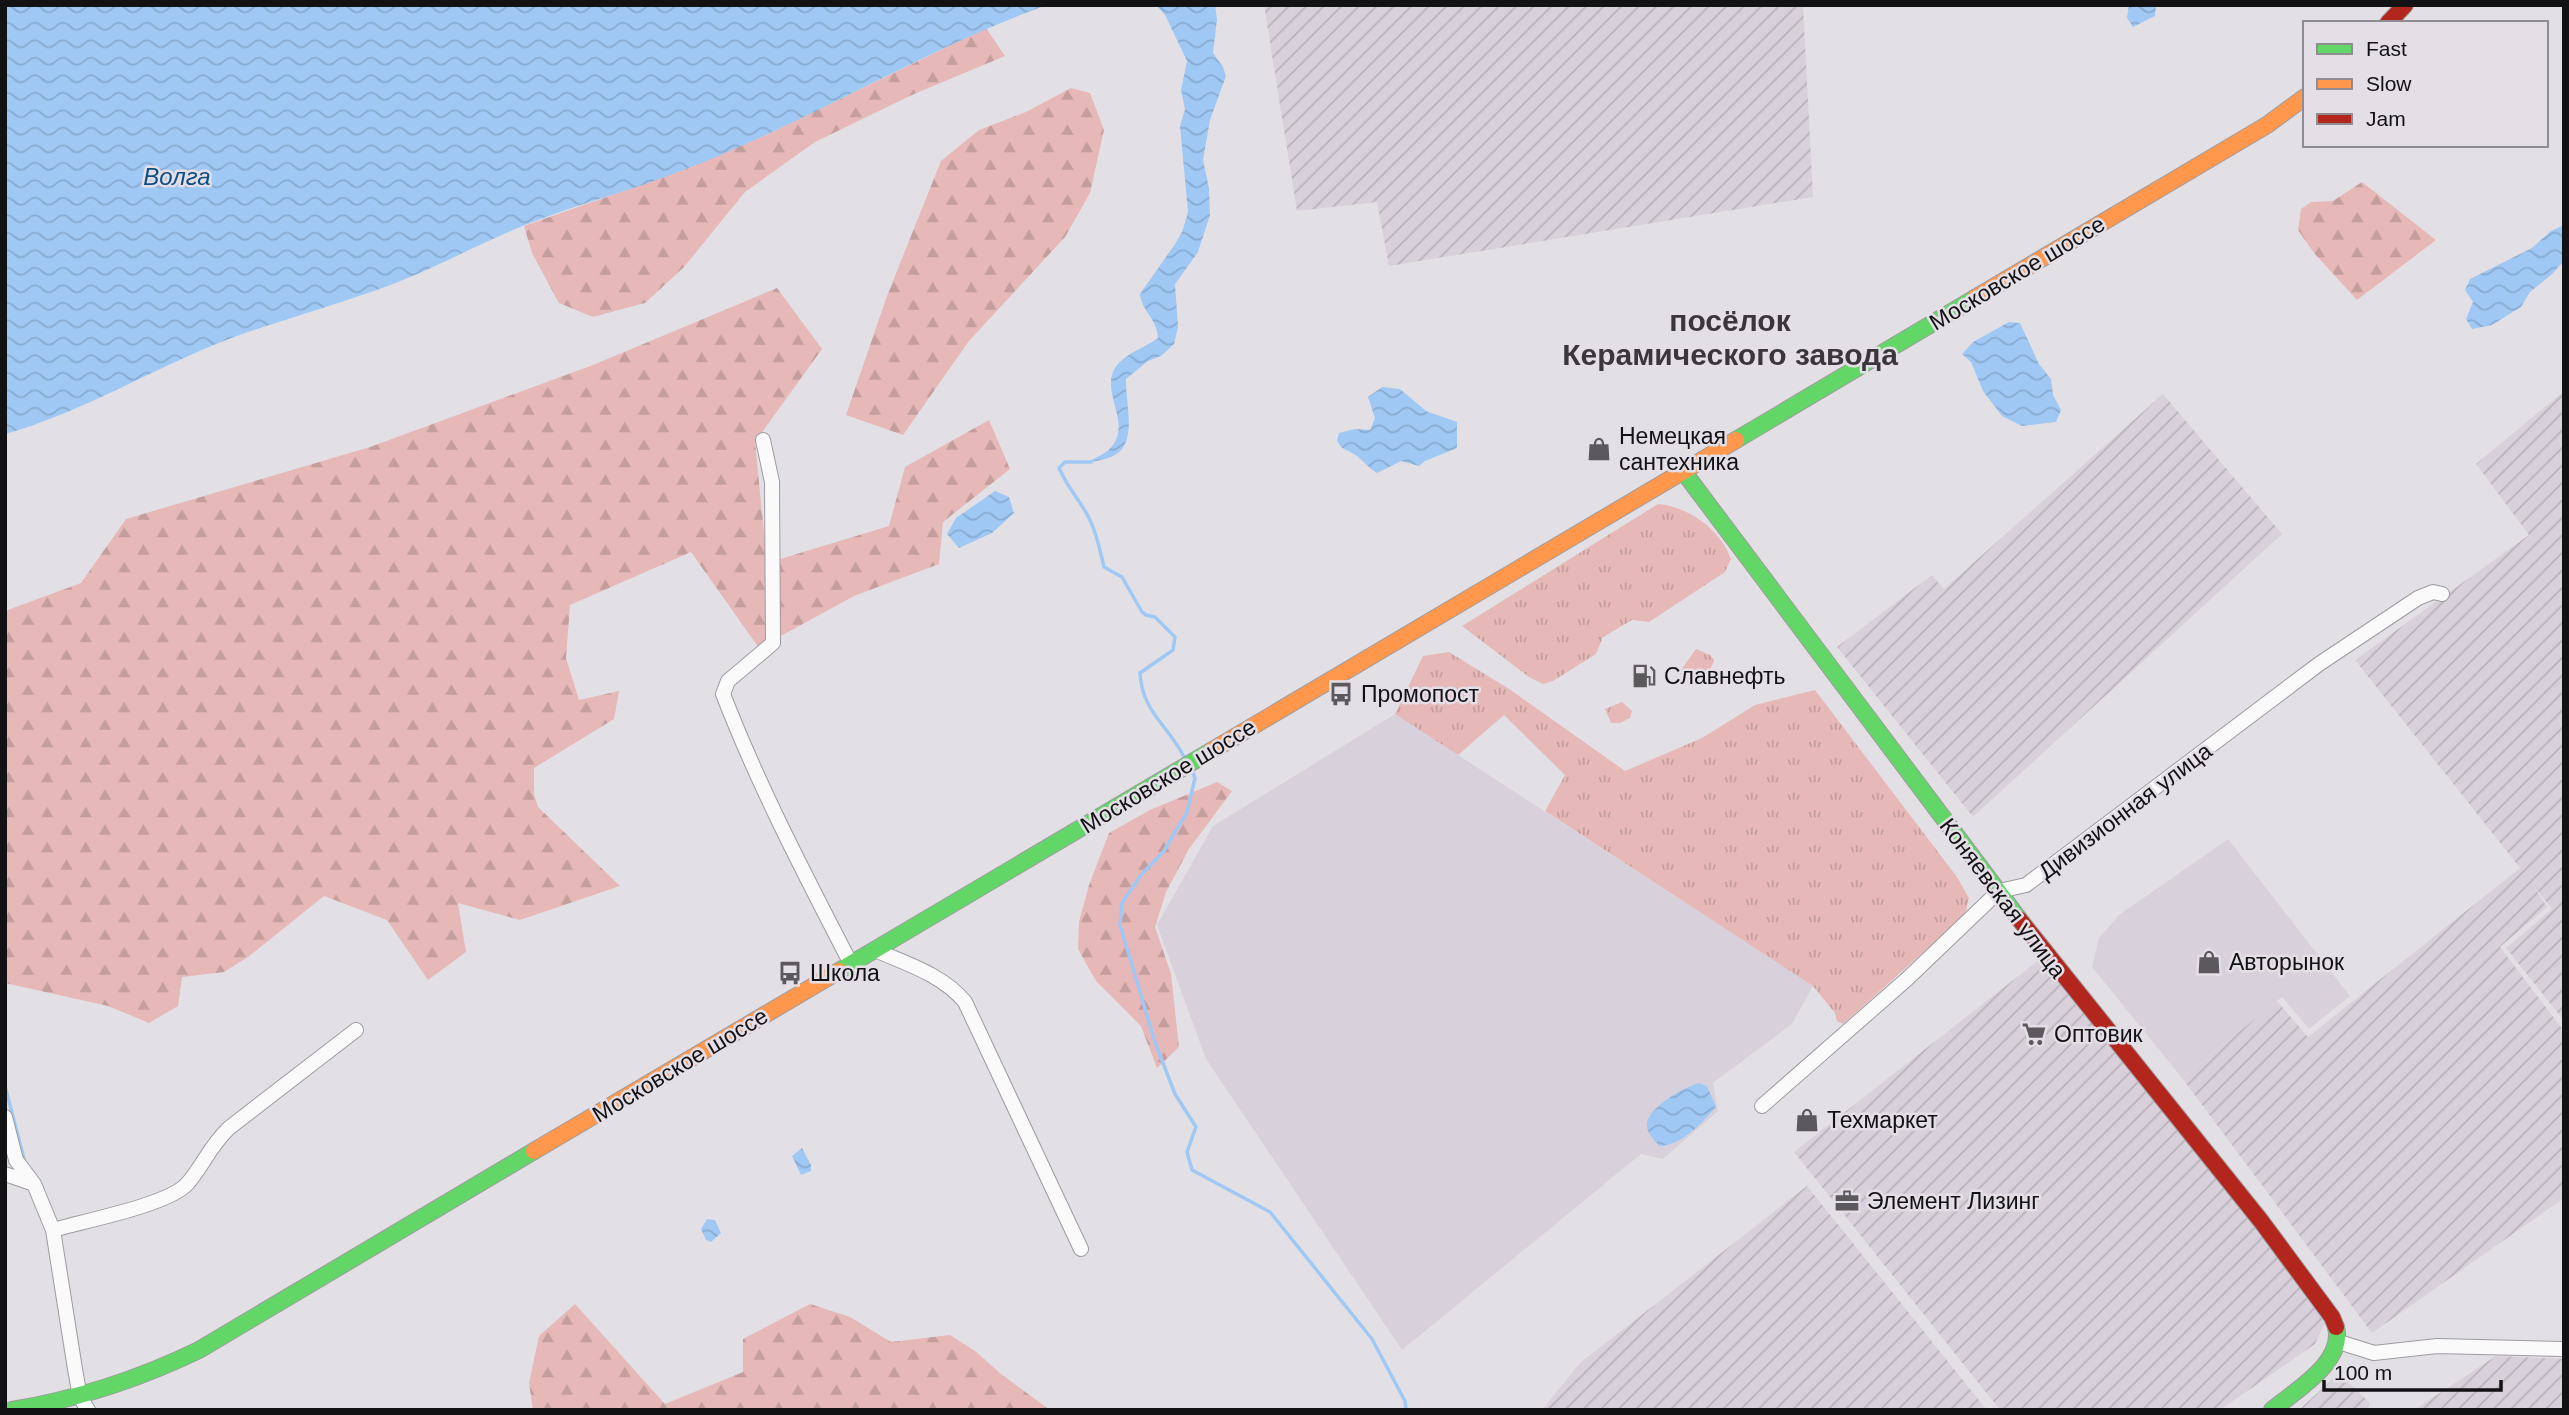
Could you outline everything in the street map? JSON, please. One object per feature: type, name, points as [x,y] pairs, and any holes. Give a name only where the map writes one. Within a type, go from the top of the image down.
[{"type":"main road","points":[[2390,21],[2405,5]]},
{"type":"main road","name":"Московское шоссе","points":[[12,1410],[84,1403],[199,1350],[2267,125],[2303,98]]},
{"type":"main road","name":"Коняевская улица","points":[[1683,471],[2076,994],[2297,1267],[2336,1325],[2339,1342]]},
{"type":"main road","points":[[2272,1410],[2329,1361],[2339,1342]]},
{"type":"street","points":[[763,440],[772,482],[774,643],[728,681],[723,694],[738,734],[797,859],[851,964]]},
{"type":"street","name":"Дивизионная улица","points":[[1762,1106],[1907,979],[1998,891],[2026,885],[2319,664],[2418,598],[2433,592],[2442,594]]},
{"type":"street","points":[[875,950],[942,981],[955,989],[965,1002],[1081,1248]]},
{"type":"street","points":[[53,1230],[144,1205],[176,1193],[186,1185],[214,1142],[229,1128],[356,1030]]},
{"type":"street","points":[[5,1117],[16,1160],[34,1184],[53,1230],[84,1403]]},
{"type":"street","points":[[5,1174],[34,1184]]},
{"type":"street","points":[[2339,1342],[2374,1353],[2437,1346],[2564,1349]]},
{"type":"shaded area","points":[[1264,5],[1803,5],[1813,197],[1389,266],[1377,202],[1297,211]]},
{"type":"shaded area","points":[[2564,391],[2564,1021],[2506,948],[2552,909],[2533,885],[2547,907],[2500,947],[2564,1031],[2564,1198],[2372,1333],[2182,1078],[2277,1001],[2308,1037],[2520,868],[2355,660],[2529,535],[2476,464]]},
{"type":"shaded area","points":[[2163,394],[2282,534],[1973,817],[1837,647],[1932,575],[1944,589]]},
{"type":"shaded area","points":[[1395,714],[1813,986],[1792,1024],[1713,1083],[1718,1111],[1663,1159],[1641,1154],[1402,1350],[1206,1059],[1157,925],[1213,826]]},
{"type":"shaded area","name":"Авторынок","points":[[2228,839],[2350,996],[2309,1029],[2282,997],[2182,1078],[2092,967],[2099,938],[2119,915]]},
{"type":"shaded area","points":[[2040,959],[2328,1317],[2315,1344],[2220,1410],[2000,1410],[1794,1152]]},
{"type":"shaded area","points":[[1807,1186],[1987,1410],[1542,1410],[1580,1363]]},
{"type":"shaded area","points":[[2496,1356],[2564,1359],[2564,1410],[2414,1410]]},
{"type":"shaded area","points":[[2339,1373],[2370,1403],[2368,1410],[2299,1410]]},
{"type":"green space","points":[[986,28],[1005,56],[914,94],[815,142],[745,192],[684,267],[645,303],[593,317],[559,303],[532,253],[524,226],[686,169],[764,136]]},
{"type":"green space","points":[[1071,88],[1090,93],[1104,130],[1090,193],[1065,237],[969,341],[903,435],[846,415],[887,296],[941,161],[979,130],[1026,112]]},
{"type":"green space","points":[[2362,182],[2436,240],[2357,300],[2314,253],[2298,230],[2301,209],[2311,202],[2333,201]]},
{"type":"green space","points":[[777,288],[822,349],[755,442],[767,563],[889,526],[905,467],[989,420],[1010,469],[943,522],[939,564],[854,596],[759,648],[691,552],[570,605],[566,658],[579,700],[619,691],[614,719],[534,768],[534,794],[538,807],[620,886],[520,920],[458,903],[466,952],[428,980],[387,920],[324,896],[248,957],[224,972],[182,977],[178,1006],[149,1023],[108,1006],[5,983],[5,611],[81,583],[126,519],[370,447],[593,365]]},
{"type":"green space","points":[[1658,504],[1692,515],[1711,529],[1731,559],[1725,572],[1649,622],[1632,620],[1603,637],[1596,654],[1553,681],[1543,684],[1529,677],[1462,626]]},
{"type":"green space","points":[[1696,649],[1710,655],[1714,660],[1704,676],[1687,682],[1679,673]]},
{"type":"green space","points":[[1449,652],[1509,689],[1625,771],[1702,738],[1755,705],[1815,690],[1957,877],[1969,898],[1965,915],[1843,1024],[1837,1021],[1835,1013],[1813,986],[1545,811],[1565,775],[1504,715],[1458,755],[1395,714],[1423,656]]},
{"type":"green space","points":[[1622,702],[1632,711],[1630,718],[1620,723],[1611,723],[1605,709]]},
{"type":"green space","points":[[1217,782],[1232,791],[1189,849],[1166,892],[1155,927],[1171,974],[1179,1047],[1157,1068],[1141,1026],[1096,981],[1078,949],[1079,922],[1089,885],[1109,833],[1150,810]]},
{"type":"green space","points":[[575,1304],[665,1404],[743,1372],[743,1339],[810,1304],[850,1317],[891,1342],[950,1335],[975,1351],[1050,1410],[533,1410],[529,1383],[539,1336]]},
{"type":"water","name":"Волга","points":[[5,5],[1047,5],[955,43],[732,150],[666,177],[525,225],[393,284],[229,339],[63,414],[5,434]]},
{"type":"water","points":[[1156,5],[1215,5],[1217,19],[1213,53],[1226,76],[1210,120],[1203,160],[1209,188],[1210,215],[1198,252],[1175,284],[1178,327],[1174,344],[1126,379],[1129,429],[1124,446],[1111,457],[1086,463],[1108,450],[1117,436],[1118,417],[1111,388],[1114,370],[1128,355],[1158,338],[1155,325],[1140,294],[1175,244],[1188,212],[1180,126],[1185,109],[1181,90],[1187,61],[1165,15]]},
{"type":"water","points":[[2129,5],[2156,5],[2155,16],[2133,27],[2127,18]]},
{"type":"water","points":[[2564,225],[2564,261],[2530,292],[2521,307],[2492,325],[2472,329],[2466,319],[2473,302],[2465,290],[2470,279],[2532,248],[2551,231]]},
{"type":"water","points":[[2009,322],[2020,323],[2039,364],[2051,379],[2053,395],[2061,410],[2056,422],[2022,426],[2002,416],[1983,391],[1971,362],[1962,354],[1973,342]]},
{"type":"water","points":[[1382,387],[1400,389],[1426,411],[1457,422],[1457,448],[1419,466],[1401,461],[1377,473],[1343,448],[1337,441],[1339,433],[1355,429],[1370,430],[1375,418],[1368,397]]},
{"type":"water","points":[[995,491],[1009,497],[1014,513],[992,533],[959,548],[947,534],[956,518]]},
{"type":"water","points":[[1699,1083],[1707,1086],[1716,1107],[1683,1138],[1659,1146],[1647,1129],[1650,1116],[1669,1098]]},
{"type":"water","points":[[802,1148],[811,1165],[811,1171],[801,1175],[792,1156]]},
{"type":"water","points":[[707,1219],[715,1220],[721,1233],[711,1242],[706,1240],[701,1229]]},
{"type":"waterway","points":[[1091,462],[1065,462],[1059,468],[1092,524],[1104,567],[1122,577],[1142,612],[1155,617],[1175,637],[1173,650],[1140,673],[1145,698],[1184,757]]},
{"type":"waterway","points":[[1193,773],[1195,778],[1187,812],[1164,851],[1141,875],[1122,903],[1120,925],[1155,1042],[1175,1094],[1196,1127],[1187,1152],[1192,1170],[1270,1212],[1372,1339],[1405,1401],[1406,1410]]},
{"type":"waterway","points":[[5,1086],[25,1163]]},
{"type":"traffic: fast","points":[[1736,440],[1975,298]]},
{"type":"traffic: fast","points":[[1683,471],[2019,919]]},
{"type":"traffic: fast","points":[[839,971],[1211,751]]},
{"type":"traffic: fast","points":[[12,1410],[108,1387],[199,1350],[534,1151]]},
{"type":"traffic: fast","points":[[2272,1410],[2326,1363],[2337,1340],[2336,1327]]},
{"type":"traffic: slow","points":[[1975,298],[2267,125],[2303,98]]},
{"type":"traffic: slow","points":[[1211,751],[1736,440]]},
{"type":"traffic: slow","points":[[534,1151],[839,971]]},
{"type":"traffic: jam","points":[[2390,21],[2405,5]]},
{"type":"traffic: jam","points":[[2019,919],[2261,1221],[2332,1317],[2336,1327]]},
{"type":"place","name":"Немецкая сантехника","points":[[1599,449]]},
{"type":"place","name":"Славнефть","points":[[1644,676]]},
{"type":"place","name":"Промопост","points":[[1341,694]]},
{"type":"place","name":"Авторынок","points":[[2209,962]]},
{"type":"place","name":"Школа","points":[[790,973]]},
{"type":"place","name":"Оптовик","points":[[2034,1034]]},
{"type":"place","name":"Техмаркет","points":[[1807,1120]]},
{"type":"place","name":"Элемент Лизинг","points":[[1847,1201]]},
{"type":"district","name":"посёлок Керамического завода","points":[[1730,337]]}]
